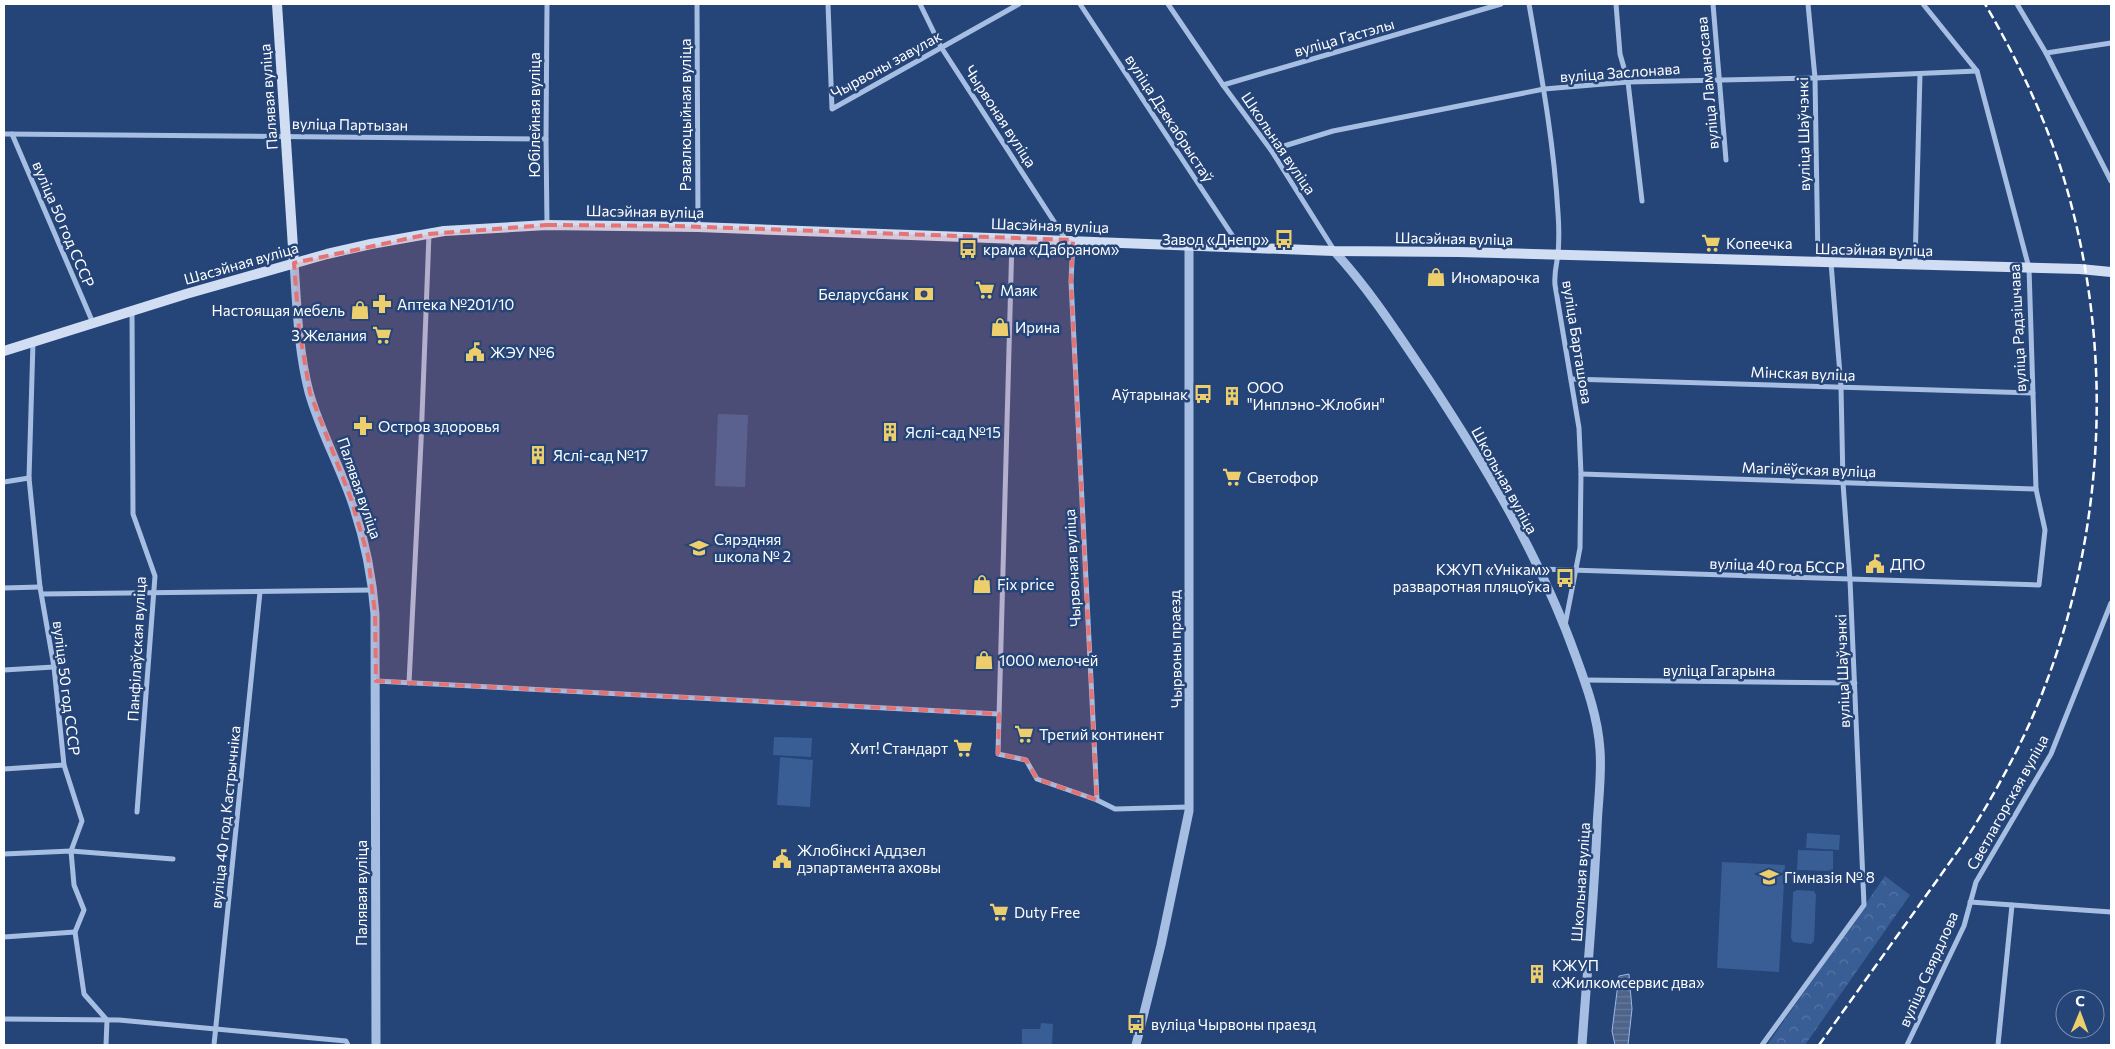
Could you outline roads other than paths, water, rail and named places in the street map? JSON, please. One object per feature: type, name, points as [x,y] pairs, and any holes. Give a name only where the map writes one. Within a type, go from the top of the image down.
[{"type":"main road","name":"Палявая вуліца","points":[[277,4],[294,263]]},
{"type":"main road","name":"Шасэйная вуліца","points":[[4,351],[294,263],[371,244],[464,230],[547,225],[698,227],[1334,251],[2029,268],[2111,272]]},
{"type":"street","name":"Юбілейная вуліца","points":[[547,4],[547,225]]},
{"type":"street","name":"Рэвалюцыйная вуліца","points":[[698,4],[698,227]]},
{"type":"street","name":"Чырвоны завулак","points":[[828,4],[832,109],[1019,4]]},
{"type":"street","name":"Чырвоная вуліца","points":[[920,4],[941,47],[1069,240],[1097,800]]},
{"type":"street","name":"вуліца Дзекабрыстаў","points":[[1080,4],[1240,247]]},
{"type":"street","name":"Школьная вуліца","points":[[1168,4],[1223,85],[1271,150],[1334,251],[1354,273],[1386,316],[1454,417],[1485,468],[1540,570],[1565,625],[1597,724],[1601,751],[1582,1045]]},
{"type":"street","name":"вуліца Гастэлы","points":[[1223,85],[1501,4]]},
{"type":"street","name":"вуліца Барташова","points":[[1529,4],[1544,90],[1557,198],[1558,256],[1554,269],[1555,285],[1579,428],[1581,474],[1580,548],[1565,625]]},
{"type":"street","points":[[1616,4],[1620,54],[1628,82],[1642,200]]},
{"type":"street","name":"вуліца Ламаносава","points":[[1713,4],[1726,160]]},
{"type":"street","name":"вуліца Шаўчэнкі","points":[[1808,4],[1815,78],[1818,263]]},
{"type":"street","name":"вуліца Радзішчава","points":[[1923,4],[1978,70],[2029,268],[2036,489],[2045,530],[2039,585]]},
{"type":"street","points":[[2017,4],[2046,53],[2111,181]]},
{"type":"street","points":[[2046,53],[2111,43]]},
{"type":"street","name":"вуліца Заслонава","points":[[1271,150],[1333,131],[1544,90],[1628,82],[1815,78],[1978,70]]},
{"type":"street","points":[[1915,265],[1920,74]]},
{"type":"street","name":"вуліца Партызан","points":[[4,134],[546,139]]},
{"type":"street","name":"вуліца 50 год СССР","points":[[12,134],[94,323]]},
{"type":"street","points":[[409,683],[429,234]]},
{"type":"street","points":[[1012,238],[998,754],[1026,760],[1037,779],[1097,800],[1115,809],[1189,807]]},
{"type":"street","name":"Чырвоны праезд","points":[[1136,1045],[1161,945],[1189,807],[1189,246]]},
{"type":"street","name":"Палявая вуліца","points":[[294,263],[300,337],[310,393],[351,499],[368,556],[373,590],[376,681],[376,1045]]},
{"type":"street","name":"вуліца Шаўчэнкі","points":[[1762,1045],[1864,905],[1850,580],[1843,483],[1841,387],[1831,264]]},
{"type":"street","name":"Панфілаўская вуліца","points":[[132,311],[133,514],[155,576],[137,812]]},
{"type":"street","name":"вуліца 50 год СССР","points":[[33,342],[29,478],[40,587],[54,667],[64,765],[82,821],[71,851],[74,886],[84,910],[75,932],[84,994],[107,1020]]},
{"type":"street","name":"Мінская вуліца","points":[[1571,379],[2033,393]]},
{"type":"street","name":"Магілёўская вуліца","points":[[1581,474],[2036,489]]},
{"type":"street","points":[[4,482],[29,478]]},
{"type":"street","name":"вуліца 40 год БССР","points":[[1540,570],[2039,585]]},
{"type":"street","points":[[4,588],[40,587]]},
{"type":"street","points":[[42,594],[373,590]]},
{"type":"street","name":"вуліца 40 год Кастрычніка","points":[[214,1045],[260,592]]},
{"type":"street","name":"Светлагорская вуліца","points":[[1970,902],[1976,882],[2051,754],[2111,603]]},
{"type":"street","points":[[4,670],[54,667]]},
{"type":"street","name":"вуліца Гагарына","points":[[1584,680],[1854,683]]},
{"type":"street","points":[[376,681],[999,714]]},
{"type":"street","points":[[4,769],[64,765]]},
{"type":"street","points":[[4,854],[71,851],[173,859]]},
{"type":"street","points":[[1970,902],[2111,912]]},
{"type":"street","name":"вуліца Свярдлова","points":[[1907,1045],[1964,926],[1970,902]]},
{"type":"street","points":[[1998,1045],[2012,905]]},
{"type":"street","points":[[4,937],[75,932]]},
{"type":"street","points":[[4,1019],[119,1020],[346,1041],[348,1045]]},
{"type":"street","points":[[106,1045],[107,1020]]},
{"type":"railway","points":[[1819,1045],[1963,844],[2008,767],[2028,727],[2045,686],[2066,623],[2082,558],[2092,493],[2096,427],[2096,361],[2089,295],[2077,230],[2053,145],[2027,83],[1985,4]]},
{"type":"place","name":"Завод «Днепр»","points":[[1284,239]]},
{"type":"place","name":"Копеечка","points":[[1711,243]]},
{"type":"place","name":"крама «Дабраном»","points":[[968,249]]},
{"type":"place","name":"Иномарочка","points":[[1436,277]]},
{"type":"place","name":"Маяк","points":[[985,290]]},
{"type":"place","name":"Беларусбанк","points":[[924,294]]},
{"type":"place","name":"Аптека №201/10","points":[[382,304]]},
{"type":"place","name":"Настоящая мебель","points":[[360,310]]},
{"type":"place","name":"Ирина","points":[[1000,327]]},
{"type":"place","name":"3 Желания","points":[[382,335]]},
{"type":"place","name":"ЖЭУ №6","points":[[475,352]]},
{"type":"place","name":"Аўтарынак","points":[[1203,394]]},
{"type":"place","name":"ООО \"Инплэно-Жлобин\"","points":[[1232,396]]},
{"type":"place","name":"Остров здоровья","points":[[363,426]]},
{"type":"place","name":"Яслі-сад №15","points":[[890,432]]},
{"type":"place","name":"Яслі-сад №17","points":[[538,455]]},
{"type":"place","name":"Светофор","points":[[1232,477]]},
{"type":"place","name":"Сярэдняя школа № 2","points":[[699,548]]},
{"type":"place","name":"ДПО","points":[[1875,564]]},
{"type":"place","name":"КЖУП «Унікам» разваротная пляцоўка","points":[[1565,578]]},
{"type":"place","name":"Fix price","points":[[982,584]]},
{"type":"place","name":"1000 мелочей","points":[[984,660]]},
{"type":"place","name":"Третий континент","points":[[1024,734]]},
{"type":"place","name":"Хит! Стандарт","points":[[963,748]]},
{"type":"place","name":"Жлобінскі Аддзел дэпартамента аховы","points":[[782,859]]},
{"type":"place","name":"Гімназія № 8","points":[[1769,877]]},
{"type":"place","name":"Duty Free","points":[[999,912]]},
{"type":"place","name":"КЖУП «Жилкомсервис два»","points":[[1537,974]]},
{"type":"place","name":"вуліца Чырвоны праезд","points":[[1136,1024]]}]
